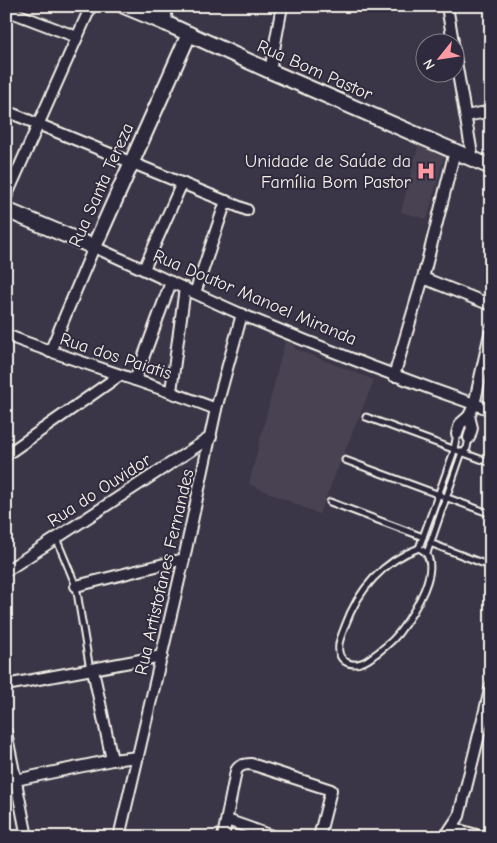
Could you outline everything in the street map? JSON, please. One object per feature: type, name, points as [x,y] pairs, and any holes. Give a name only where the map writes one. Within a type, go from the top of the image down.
[{"type":"main road","name":"Rua Bom Pastor","points":[[124,6],[140,10],[270,71],[491,167]]},
{"type":"main road","points":[[163,6],[165,23]]},
{"type":"main road","name":"Rua Santa Tereza","points":[[94,247],[189,34]]},
{"type":"main road","name":"Rua Doutor Manoel Miranda","points":[[6,210],[94,247]]},
{"type":"street","points":[[6,197],[91,6]]},
{"type":"street","points":[[270,71],[282,6]]},
{"type":"street","points":[[447,6],[451,32]]},
{"type":"street","points":[[6,10],[76,37]]},
{"type":"street","points":[[460,82],[474,160]]},
{"type":"street","points":[[6,110],[247,210]]},
{"type":"street","points":[[466,116],[491,111]]},
{"type":"street","points":[[394,376],[423,278],[455,151]]},
{"type":"street","points":[[144,269],[182,183]]},
{"type":"street","points":[[171,391],[190,291],[226,201]]},
{"type":"street","name":"Rua Doutor Manoel Miranda","points":[[94,247],[242,314],[394,376],[491,410]]},
{"type":"street","name":"Rua Santa Tereza","points":[[50,352],[94,247]]},
{"type":"street","points":[[423,278],[491,305]]},
{"type":"street","points":[[135,380],[171,282]]},
{"type":"street","name":"Rua Artistofanes Fernandes","points":[[119,837],[184,559],[216,409],[242,314]]},
{"type":"street","points":[[457,434],[460,424],[469,416],[474,404],[491,329]]},
{"type":"street","name":"Rua dos Paiatis","points":[[6,335],[50,352],[171,391],[216,409]]},
{"type":"street","points":[[6,455],[120,375]]},
{"type":"street","points":[[469,416],[472,428],[470,438]]},
{"type":"street","name":"Rua do Ouvidor","points":[[6,572],[211,437]]},
{"type":"street","points":[[76,586],[184,559]]},
{"type":"street","points":[[6,685],[162,656]]},
{"type":"street","points":[[92,670],[112,760]]},
{"type":"street","points":[[445,837],[459,816],[491,686]]},
{"type":"street","points":[[6,732],[11,781],[27,837]]},
{"type":"street","points":[[11,781],[112,760],[138,757]]},
{"type":"street","points":[[223,837],[236,772],[242,765],[251,764],[331,790],[319,837]]},
{"type":"street","points":[[226,820],[275,837]]},
{"type":"street","points":[[452,828],[463,834],[483,837]]},
{"type":"lane","points":[[366,417],[491,463]]},
{"type":"lane","points":[[419,548],[427,553],[431,562],[429,576],[416,606],[406,622],[383,649],[362,664],[345,662],[340,655],[339,646],[349,615],[357,598],[388,564],[398,557],[419,548],[454,450],[457,434]]},
{"type":"lane","points":[[427,553],[470,438]]},
{"type":"lane","points":[[346,460],[491,514]]},
{"type":"lane","points":[[330,502],[423,537]]},
{"type":"lane","points":[[56,538],[76,586],[92,670]]},
{"type":"lane","points":[[430,543],[487,565]]},
{"type":"shaded area","name":"Unidade de Saúde da Família Bom Pastor","points":[[419,143],[445,153],[427,219],[401,212]]},
{"type":"shaded area","points":[[285,341],[293,344],[295,349],[374,380],[319,514],[249,484]]},
{"type":"place","name":"Unidade de Saúde da Família Bom Pastor","points":[[426,171]]}]
